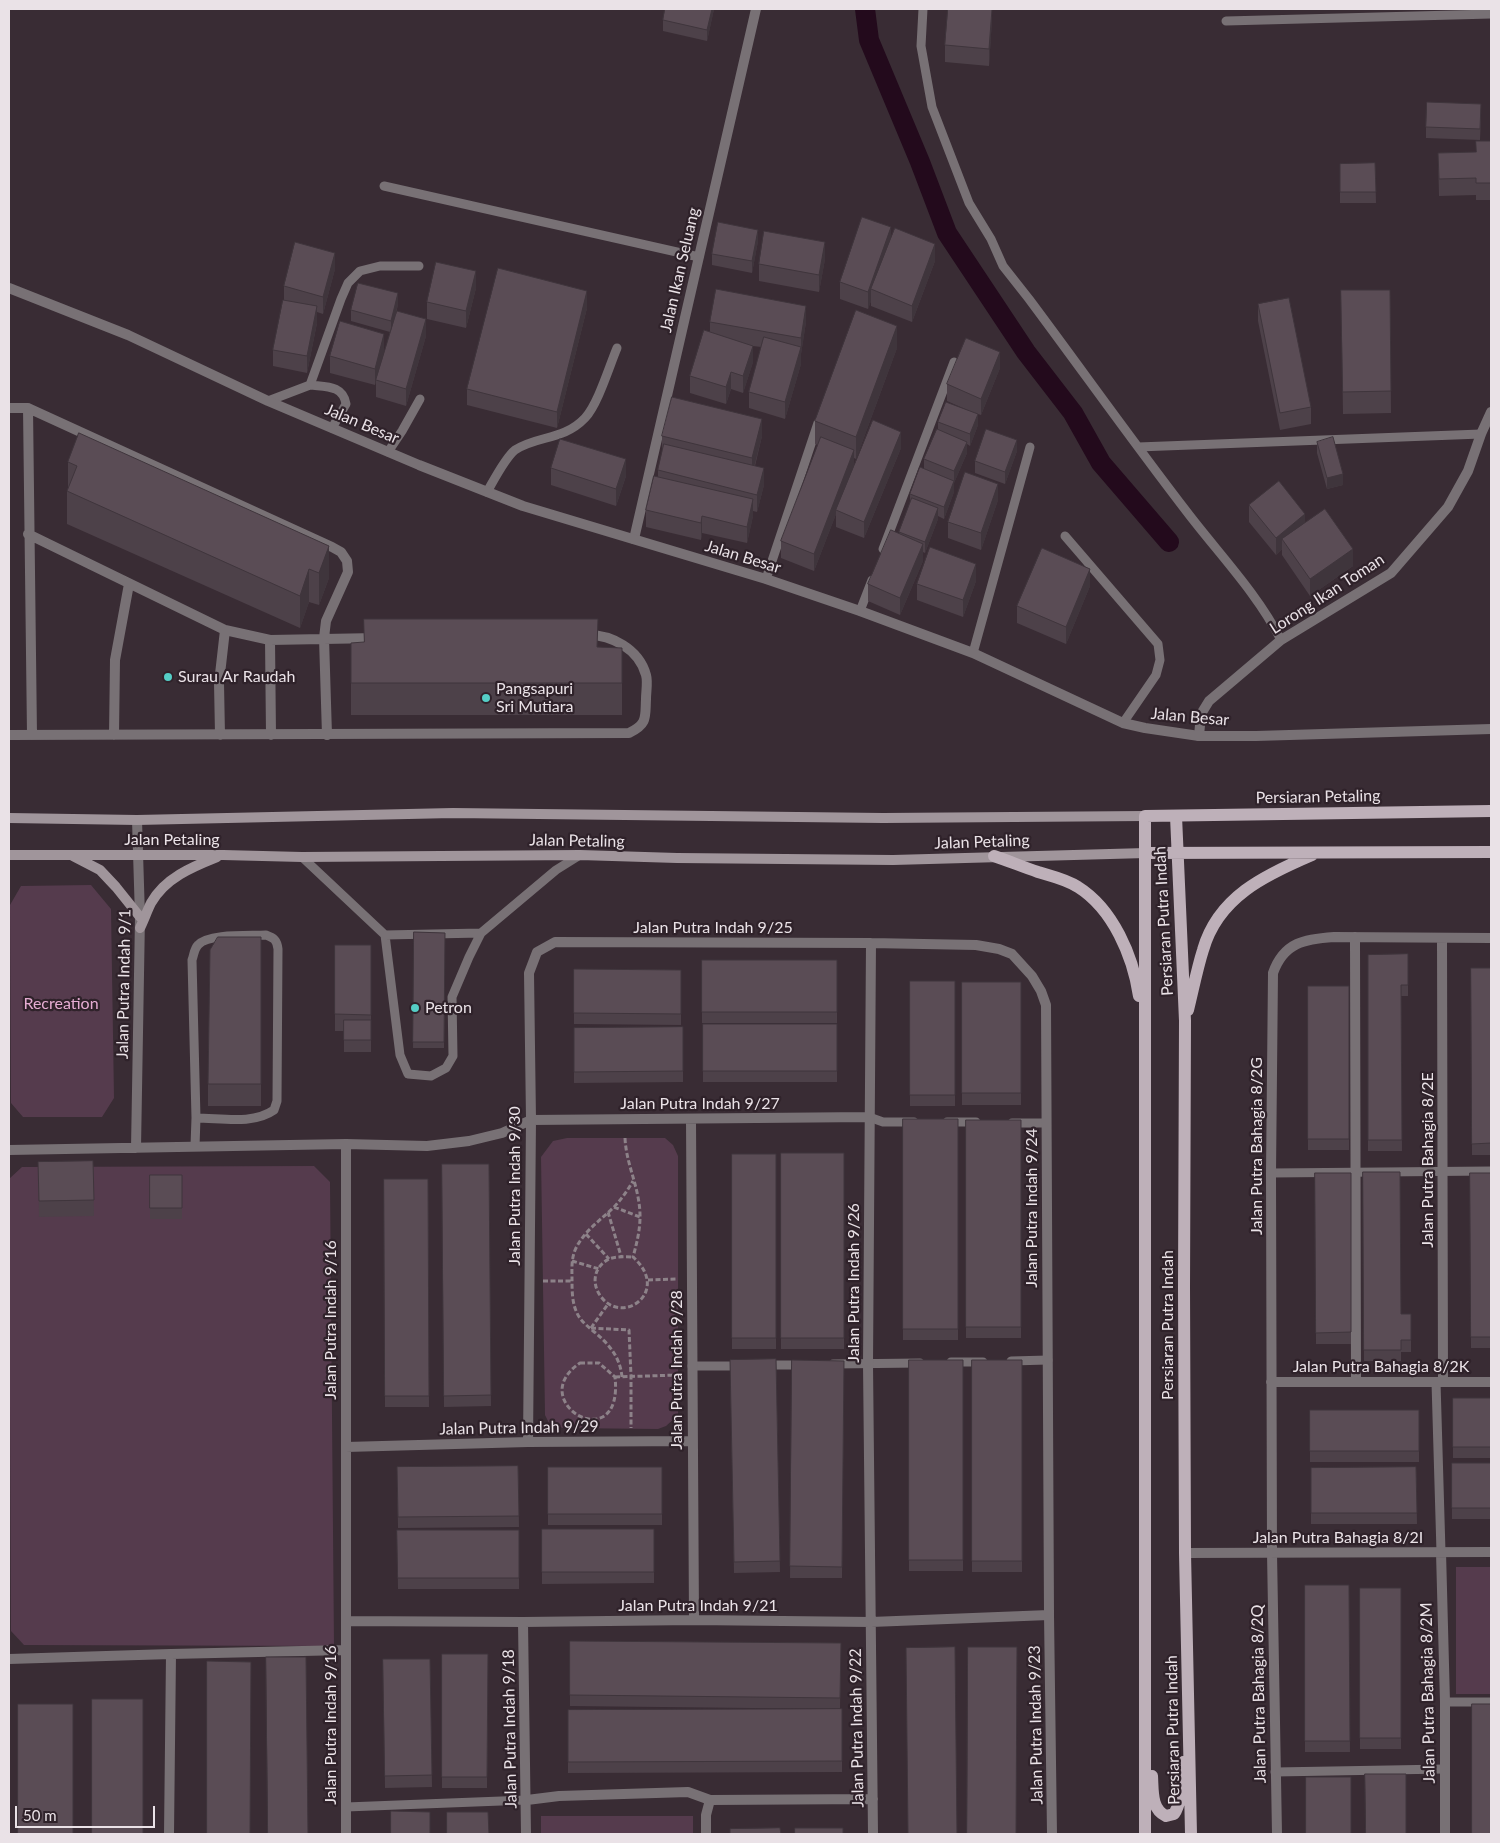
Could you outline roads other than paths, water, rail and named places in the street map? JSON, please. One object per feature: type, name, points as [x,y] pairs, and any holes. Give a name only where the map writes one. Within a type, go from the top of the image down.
[{"type":"main road","name":"Persiaran Petaling","points":[[1145,816],[1491,811]]},
{"type":"main road","name":"Jalan Petaling","points":[[9,818],[137,820],[453,813],[883,818],[1145,816]]},
{"type":"main road","name":"Persiaran Putra Indah","points":[[1144,1834],[1145,816]]},
{"type":"main road","name":"Persiaran Putra Indah","points":[[1176,816],[1185,1022],[1185,1553],[1191,1834]]},
{"type":"main road","points":[[1185,1022],[1202,950],[1211,929],[1222,911],[1256,881],[1278,869],[1319,852]]},
{"type":"main road","points":[[1146,853],[1491,852]]},
{"type":"main road","name":"Jalan Petaling","points":[[9,855],[223,855],[302,858],[580,855],[893,860],[1146,853]]},
{"type":"main road","points":[[140,928],[151,903],[162,888],[191,867],[223,855]]},
{"type":"main road","points":[[72,856],[100,870],[140,917]]},
{"type":"main road","points":[[994,856],[1062,879],[1078,887],[1100,907],[1118,932],[1126,951],[1137,984],[1144,1023]]},
{"type":"main road","points":[[1144,1728],[1150,1761],[1154,1802],[1160,1813],[1166,1816],[1174,1814],[1178,1809],[1182,1766],[1189,1740]]},
{"type":"street","name":"Jalan Ikan Seluang","points":[[634,539],[756,9]]},
{"type":"street","name":"Jalan Besar","points":[[9,288],[128,335],[268,401],[487,492],[523,506],[766,579],[860,611],[973,653],[1123,723],[1199,736],[1256,736],[1491,728]]},
{"type":"street","points":[[9,408],[28,408],[341,552],[347,561],[348,572],[326,621],[324,638],[327,735]]},
{"type":"street","points":[[28,408],[28,534],[32,735]]},
{"type":"street","name":"Lorong Ikan Toman","points":[[1199,736],[1201,714],[1208,702],[1281,640],[1391,573],[1448,507],[1468,471],[1491,412]]},
{"type":"street","points":[[28,534],[225,630],[270,640],[384,637]]},
{"type":"street","points":[[114,735],[115,660],[129,584]]},
{"type":"street","points":[[220,735],[219,683],[225,630]]},
{"type":"street","points":[[9,735],[629,733],[638,729],[644,723],[645,715],[646,676],[641,665],[622,643],[608,637],[593,634],[573,635]]},
{"type":"street","points":[[270,640],[271,735]]},
{"type":"street","name":"Jalan Putra Indah 9/1","points":[[136,1148],[140,928],[137,820]]},
{"type":"street","points":[[1355,937],[1356,1382]]},
{"type":"street","name":"Jalan Putra Bahagia 8/2G","points":[[1272,1554],[1271,1173],[1273,973],[1277,962],[1285,952],[1297,943],[1312,938],[1491,938]]},
{"type":"street","name":"Jalan Putra Bahagia 8/2E","points":[[1439,1382],[1443,1172],[1442,938]]},
{"type":"street","name":"Jalan Putra Indah 9/25","points":[[555,942],[871,943]]},
{"type":"street","name":"Jalan Putra Indah 9/30","points":[[528,1442],[531,1120],[529,973],[537,952],[555,942]]},
{"type":"street","name":"Jalan Putra Indah 9/26","points":[[870,1622],[868,1364],[871,943]]},
{"type":"street","name":"Jalan Putra Indah 9/24","points":[[871,943],[976,946],[999,949],[1012,954],[1032,976],[1041,991],[1046,1005],[1049,1615]]},
{"type":"street","name":"Jalan Putra Indah 9/27","points":[[531,1120],[869,1117]]},
{"type":"street","points":[[9,1150],[346,1144],[427,1146],[469,1141],[502,1133],[531,1120]]},
{"type":"street","name":"Jalan Putra Indah 9/28","points":[[691,1120],[694,1620]]},
{"type":"street","name":"Jalan Putra Indah 9/16","points":[[346,1144],[346,1834]]},
{"type":"street","name":"Jalan Putra Bahagia 8/2K","points":[[1271,1382],[1491,1382]]},
{"type":"street","name":"Jalan Putra Indah 9/29","points":[[346,1446],[693,1441]]},
{"type":"street","name":"Jalan Putra Bahagia 8/2M","points":[[1441,1552],[1445,1702],[1445,1834]]},
{"type":"street","name":"Jalan Putra Bahagia 8/2I","points":[[1185,1553],[1491,1552]]},
{"type":"street","name":"Jalan Putra Bahagia 8/2Q","points":[[1272,1554],[1277,1834]]},
{"type":"street","name":"Jalan Putra Indah 9/21","points":[[346,1621],[523,1622],[694,1620],[870,1622],[1049,1615]]},
{"type":"street","name":"Jalan Putra Indah 9/23","points":[[1049,1615],[1052,1834]]},
{"type":"street","name":"Jalan Putra Indah 9/18","points":[[523,1622],[526,1834]]},
{"type":"street","name":"Jalan Putra Indah 9/22","points":[[870,1622],[873,1834]]},
{"type":"street","points":[[9,1659],[346,1650]]},
{"type":"street","points":[[170,1834],[171,1654]]},
{"type":"street","points":[[527,1800],[559,1796],[688,1792],[710,1800],[873,1799]]},
{"type":"street","points":[[706,1834],[706,1816],[710,1800]]},
{"type":"lane","points":[[923,9],[921,46],[932,107],[969,203],[991,239],[1003,266],[1188,513],[1232,567],[1270,620],[1281,640]]},
{"type":"lane","points":[[1226,21],[1491,14]]},
{"type":"lane","points":[[384,186],[699,257]]},
{"type":"lane","points":[[310,385],[348,283],[360,272],[380,266],[419,266]]},
{"type":"lane","points":[[487,492],[514,451],[533,442],[565,434],[585,418],[594,404],[617,348]]},
{"type":"lane","points":[[881,556],[954,362]]},
{"type":"lane","points":[[268,401],[310,385],[338,389],[345,396],[346,404],[332,428]]},
{"type":"lane","points":[[388,452],[420,399]]},
{"type":"lane","points":[[766,579],[820,418]]},
{"type":"lane","points":[[1138,447],[1481,434]]},
{"type":"lane","points":[[973,653],[1030,447]]},
{"type":"lane","points":[[1065,536],[1158,644],[1160,660],[1156,676],[1123,723]]},
{"type":"lane","points":[[860,611],[874,574]]},
{"type":"lane","points":[[302,858],[385,935],[400,1055],[408,1074],[431,1076],[446,1068],[453,1056],[452,997],[481,933],[556,870],[580,855]]},
{"type":"lane","points":[[385,935],[481,933]]},
{"type":"lane","points":[[195,1146],[192,960],[195,949],[204,940],[214,937],[266,935],[273,937],[277,942],[278,949],[276,1101],[274,1110],[265,1116],[255,1119],[196,1118]]},
{"type":"lane","points":[[869,1117],[882,1122],[921,1122]]},
{"type":"lane","points":[[940,1122],[1046,1123]]},
{"type":"lane","points":[[1271,1173],[1491,1171]]},
{"type":"lane","points":[[998,1361],[1048,1360]]},
{"type":"lane","points":[[938,1363],[988,1362]]},
{"type":"lane","points":[[819,1365],[928,1363]]},
{"type":"lane","points":[[760,1365],[810,1365]]},
{"type":"lane","points":[[692,1366],[751,1366]]},
{"type":"lane","points":[[1439,1382],[1441,1552]]},
{"type":"lane","points":[[1445,1702],[1491,1702]]},
{"type":"lane","points":[[1275,1772],[1445,1769]]},
{"type":"lane","points":[[346,1807],[527,1800]]},
{"type":"waterway","points":[[865,9],[869,40],[920,162],[947,233],[1026,352],[1073,413],[1101,463],[1169,542]]},
{"type":"place","name":"Surau Ar Raudah","points":[[168,677]]},
{"type":"place","name":"Pangsapuri Sri Mutiara","points":[[486,698]]},
{"type":"place","name":"Petron","points":[[415,1008]]},
{"type":"park label","name":"Recreation","points":[[61,1004]]}]
